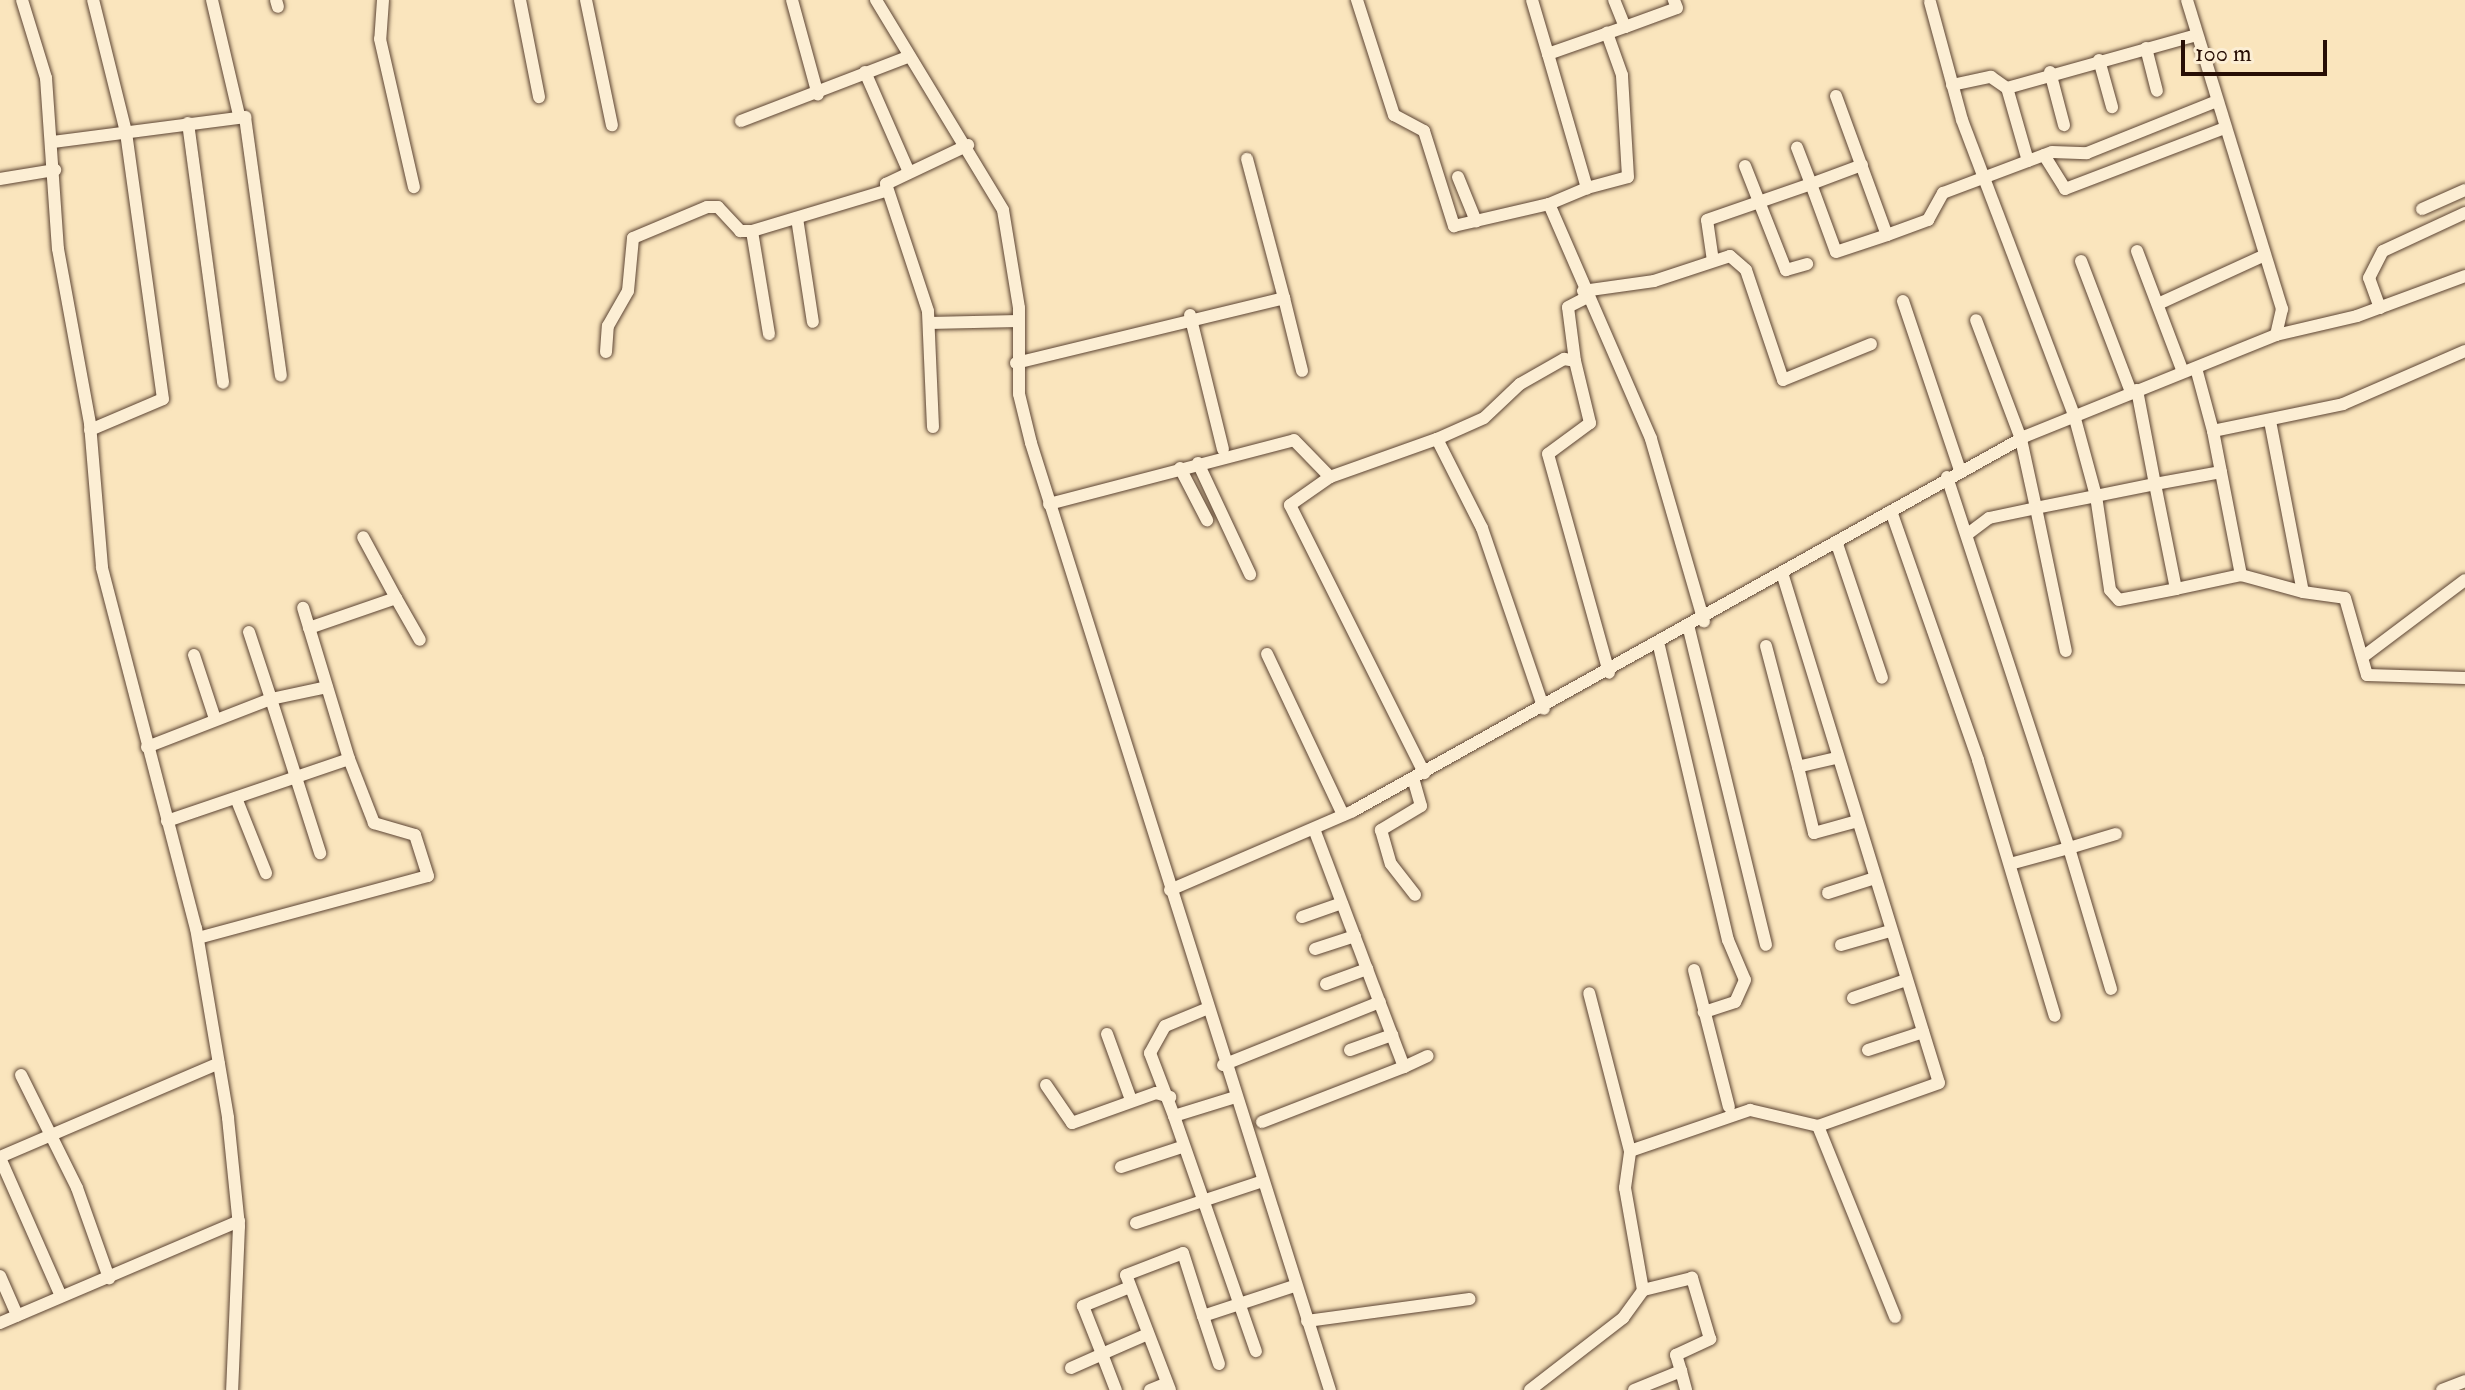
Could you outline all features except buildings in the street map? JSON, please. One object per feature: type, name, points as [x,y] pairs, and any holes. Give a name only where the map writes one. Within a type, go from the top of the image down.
[{"type":"street","points":[[22,0],[46,78],[55,170],[58,249],[90,430],[102,568],[198,938],[219,1063],[239,1221],[232,1390]]},
{"type":"street","points":[[90,430],[163,399],[126,132],[93,0]]},
{"type":"street","points":[[212,0],[239,115],[251,130],[281,376]]},
{"type":"street","points":[[383,0],[380,39],[414,187]]},
{"type":"street","points":[[520,0],[539,97]]},
{"type":"street","points":[[586,0],[612,125]]},
{"type":"street","points":[[792,0],[818,95]]},
{"type":"street","points":[[876,0],[908,57],[968,145],[1003,210],[1018,321],[1016,363],[1049,504],[1232,1098],[1330,1390]]},
{"type":"street","points":[[1357,0],[1394,115],[1424,131],[1454,226],[1549,204],[1587,188],[1628,177],[1622,75],[1607,33]]},
{"type":"street","points":[[1532,0],[1587,188]]},
{"type":"street","points":[[1614,0],[1625,27]]},
{"type":"street","points":[[1548,54],[1677,8],[1674,0]]},
{"type":"street","points":[[2187,0],[2263,256],[2282,309],[2276,335]]},
{"type":"street","points":[[1930,2],[1952,85],[2074,415],[2096,496],[2111,595],[2119,600],[2241,575],[2303,592],[2345,598],[2367,675],[2465,678]]},
{"type":"street","points":[[2007,88],[2050,72],[2197,35]]},
{"type":"street","points":[[2146,48],[2157,91]]},
{"type":"street","points":[[741,121],[818,95],[865,72],[908,57]]},
{"type":"street","points":[[2099,60],[2112,107]]},
{"type":"street","points":[[865,72],[909,172]]},
{"type":"street","points":[[2050,72],[2064,125]]},
{"type":"street","points":[[1952,85],[1991,77],[2007,88],[2028,161]]},
{"type":"street","points":[[1836,96],[1887,235]]},
{"type":"street","points":[[1797,148],[1836,252],[1928,220],[1938,196],[2044,155],[2087,153],[2217,101]]},
{"type":"street","points":[[53,142],[239,115]]},
{"type":"street","points":[[188,123],[223,383]]},
{"type":"street","points":[[2044,155],[2065,189],[2225,128]]},
{"type":"street","points":[[606,352],[608,326],[628,291],[633,238],[707,207],[718,207],[740,231],[752,231],[885,191],[909,172],[968,145]]},
{"type":"street","points":[[1247,159],[1302,371]]},
{"type":"street","points":[[1713,261],[1707,220],[1862,165]]},
{"type":"street","points":[[1745,166],[1786,270],[1807,264]]},
{"type":"street","points":[[0,179],[55,170]]},
{"type":"street","points":[[1458,177],[1476,221]]},
{"type":"street","points":[[2422,209],[2465,190]]},
{"type":"street","points":[[885,191],[929,323],[924,337],[933,427]]},
{"type":"street","points":[[1549,204],[1584,295],[1656,452],[1704,621]]},
{"type":"street","points":[[2380,308],[2369,278],[2383,251],[2465,213]]},
{"type":"street","points":[[797,218],[813,322]]},
{"type":"street","points":[[752,231],[769,334]]},
{"type":"street","points":[[2137,251],[2183,372]]},
{"type":"street","points":[[1609,673],[1548,454],[1590,423],[1575,361],[1568,307],[1584,295],[1654,281],[1730,256],[1744,265],[1783,380],[1871,344]]},
{"type":"street","points":[[2158,304],[2263,256]]},
{"type":"street","points":[[2081,261],[2134,391],[2176,589]]},
{"type":"street","points":[[1170,890],[1314,829],[1419,776],[1704,621],[1947,477],[2021,439],[2276,335],[2380,308],[2465,276]]},
{"type":"street","points":[[1016,363],[1190,315],[1284,298]]},
{"type":"street","points":[[1903,301],[1960,470]]},
{"type":"street","points":[[1190,315],[1223,449]]},
{"type":"street","points":[[1976,320],[2021,439],[2066,651]]},
{"type":"street","points":[[929,323],[1018,321]]},
{"type":"street","points":[[2213,431],[2270,421],[2362,398],[2465,351]]},
{"type":"street","points":[[1415,895],[1391,864],[1381,830],[1421,806],[1419,776],[1316,543],[1290,505],[1330,477],[1437,439],[1484,418],[1520,384],[1575,361]]},
{"type":"street","points":[[2196,368],[2213,431],[2241,575]]},
{"type":"street","points":[[2270,421],[2303,592]]},
{"type":"street","points":[[1437,439],[1482,528],[1544,709]]},
{"type":"street","points":[[1049,504],[1294,440],[1330,477]]},
{"type":"street","points":[[1198,463],[1250,574]]},
{"type":"street","points":[[1180,468],[1207,520]]},
{"type":"street","points":[[1969,533],[1989,518],[2221,472]]},
{"type":"street","points":[[1947,477],[1969,533],[2111,989]]},
{"type":"street","points":[[1891,511],[2010,864],[2055,1016]]},
{"type":"street","points":[[363,537],[420,640]]},
{"type":"street","points":[[1837,544],[1882,678]]},
{"type":"street","points":[[1630,1151],[1750,1110],[1818,1126],[1939,1083],[1854,822],[1783,576]]},
{"type":"street","points":[[2364,656],[2465,580]]},
{"type":"street","points":[[309,628],[396,598]]},
{"type":"street","points":[[198,938],[428,876],[415,835],[374,823],[349,759],[303,608]]},
{"type":"street","points":[[1689,629],[1766,945]]},
{"type":"street","points":[[249,632],[320,853]]},
{"type":"street","points":[[1659,646],[1728,940],[1745,980],[1735,1002],[1704,1012]]},
{"type":"street","points":[[1766,646],[1814,833],[1854,822]]},
{"type":"street","points":[[1267,654],[1343,815]]},
{"type":"street","points":[[194,655],[215,719]]},
{"type":"street","points":[[147,747],[271,699],[327,687]]},
{"type":"street","points":[[1798,767],[1836,758]]},
{"type":"street","points":[[167,821],[349,759]]},
{"type":"street","points":[[236,798],[266,873]]},
{"type":"street","points":[[1314,829],[1404,1067]]},
{"type":"street","points":[[2010,864],[2116,834]]},
{"type":"street","points":[[1828,893],[1872,879]]},
{"type":"street","points":[[1302,917],[1342,903]]},
{"type":"street","points":[[1841,945],[1890,931]]},
{"type":"street","points":[[1315,949],[1355,936]]},
{"type":"street","points":[[1326,984],[1367,969]]},
{"type":"street","points":[[1694,970],[1729,1107]]},
{"type":"street","points":[[1853,998],[1906,980]]},
{"type":"street","points":[[1589,993],[1630,1151],[1625,1188],[1643,1290]]},
{"type":"street","points":[[1223,1065],[1380,1002]]},
{"type":"street","points":[[1206,1009],[1165,1026],[1152,1044],[1170,1097],[1182,1147],[1256,1351]]},
{"type":"street","points":[[1868,1050],[1923,1032]]},
{"type":"street","points":[[1107,1034],[1131,1100]]},
{"type":"street","points":[[1350,1050],[1392,1035]]},
{"type":"street","points":[[1262,1122],[1428,1056]]},
{"type":"street","points":[[61,1296],[0,1158],[219,1063]]},
{"type":"street","points":[[21,1075],[48,1136],[77,1188],[109,1278]]},
{"type":"street","points":[[1046,1085],[1072,1123],[1131,1100],[1170,1097]]},
{"type":"street","points":[[1174,1116],[1232,1098]]},
{"type":"street","points":[[1818,1126],[1895,1317]]},
{"type":"street","points":[[1121,1167],[1182,1147]]},
{"type":"street","points":[[1136,1223],[1260,1182]]},
{"type":"street","points":[[0,1323],[239,1221]]},
{"type":"street","points":[[1150,1390],[1168,1386],[1126,1275],[1183,1253],[1219,1364]]},
{"type":"street","points":[[0,1276],[17,1315]]},
{"type":"street","points":[[1530,1390],[1623,1318],[1643,1290],[1692,1278],[1710,1339],[1676,1355],[1686,1390]]},
{"type":"street","points":[[1203,1316],[1294,1286]]},
{"type":"street","points":[[1116,1390],[1083,1306],[1130,1287]]},
{"type":"street","points":[[1307,1321],[1470,1299]]},
{"type":"street","points":[[1071,1368],[1148,1334]]},
{"type":"street","points":[[1641,1389],[1681,1371]]},
{"type":"street","points":[[2442,1390],[2465,1381]]}]
